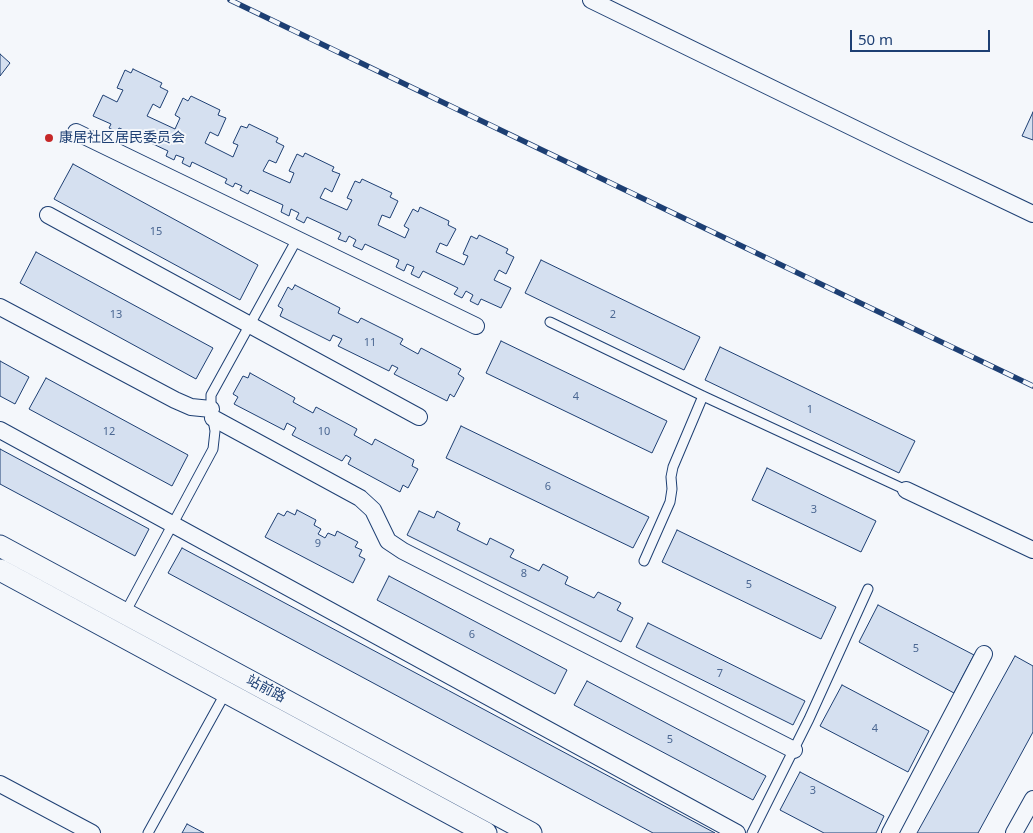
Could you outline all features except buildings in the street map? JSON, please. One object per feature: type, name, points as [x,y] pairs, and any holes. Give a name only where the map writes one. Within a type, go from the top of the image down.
[{"type":"street","points":[[591,0],[1033,214]]},
{"type":"street","points":[[76,132],[476,326]]},
{"type":"street","points":[[48,215],[419,417]]},
{"type":"street","points":[[0,307],[175,400],[212,413],[360,498],[372,510],[388,541],[403,551],[794,750]]},
{"type":"street","points":[[0,430],[737,833]]},
{"type":"street","points":[[906,490],[1033,550]]},
{"type":"street","name":"站前路","points":[[0,546],[531,833]]},
{"type":"street","name":"站前路","points":[[0,570],[486,833]]},
{"type":"street","points":[[890,833],[984,654]]},
{"type":"street","points":[[0,784],[92,833]]},
{"type":"street","points":[[1014,833],[1033,799]]},
{"type":"lane","points":[[125,613],[214,449],[215,432],[211,395],[297,239]]},
{"type":"lane","points":[[550,322],[703,396],[906,490]]},
{"type":"lane","points":[[644,561],[670,502],[673,466],[703,396]]},
{"type":"lane","points":[[752,833],[809,719],[868,589]]},
{"type":"lane","points":[[148,833],[226,692]]},
{"type":"railway","points":[[230,0],[1033,386]]},
{"type":"place","name":"康居社区居民委员会","points":[[49,138]]}]
